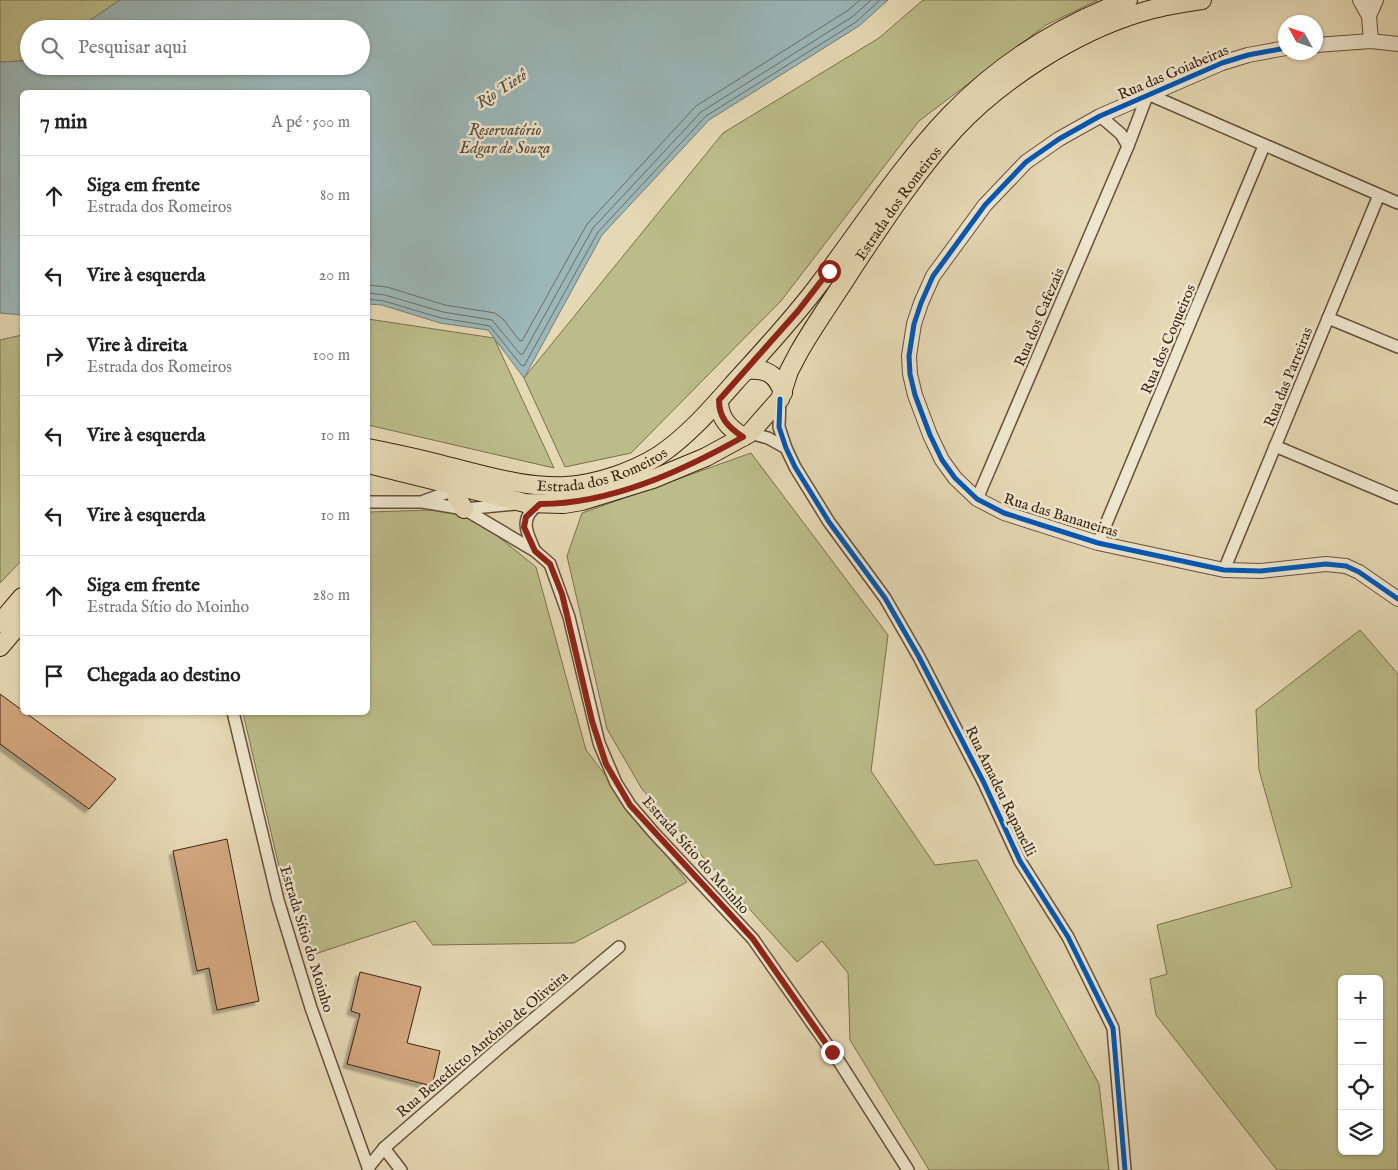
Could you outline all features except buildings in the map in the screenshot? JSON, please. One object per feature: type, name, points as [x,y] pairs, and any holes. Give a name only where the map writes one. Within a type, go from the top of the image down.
[{"type":"main road","name":"Estrada dos Romeiros","points":[[370,448],[533,486],[569,486],[614,475],[638,466],[658,455],[680,439],[719,400],[798,311],[906,166],[952,113],[995,74],[1047,38],[1075,22],[1128,0]]},
{"type":"main road","name":"Estrada dos Romeiros","points":[[370,464],[436,480],[459,488],[532,503],[564,504],[624,490],[706,458],[746,435],[782,396],[789,371],[799,352],[874,237],[914,180],[955,129],[987,100],[1029,68],[1089,34],[1139,13],[1202,0]]},
{"type":"main road","points":[[747,370],[759,368],[776,377],[782,396]]},
{"type":"main road","points":[[719,400],[719,412],[725,423],[746,435]]},
{"type":"main road","points":[[464,509],[456,496],[459,488],[470,485],[509,482]]},
{"type":"main road","points":[[0,623],[20,599]]},
{"type":"main road","points":[[0,647],[20,623]]},
{"type":"street","points":[[1360,0],[1370,16]]},
{"type":"street","points":[[1371,41],[1370,16],[1376,0]]},
{"type":"street","points":[[1323,44],[1371,41],[1398,44]]},
{"type":"street","name":"Rua das Goiabeiras","points":[[1100,116],[1222,63],[1248,55],[1278,49]]},
{"type":"street","points":[[1148,95],[1398,203]]},
{"type":"street","name":"Rua dos Cafezais","points":[[977,499],[1148,95]]},
{"type":"street","points":[[1100,116],[1121,134],[1128,146]]},
{"type":"street","name":"Rua das Bananeiras","points":[[1100,116],[1060,139],[1026,162],[1004,183],[947,254],[933,276],[921,302],[914,324],[909,356],[910,374],[915,396],[930,436],[942,460],[955,478],[977,499],[1004,513],[1098,543],[1224,570],[1261,571],[1326,564],[1346,566],[1359,572],[1398,599]]},
{"type":"street","name":"Rua dos Coqueiros","points":[[1098,543],[1264,146]]},
{"type":"street","name":"Rua das Parreiras","points":[[1224,570],[1379,195]]},
{"type":"street","points":[[1328,318],[1398,347]]},
{"type":"street","name":"Rua Amadeu Rapanelli","points":[[782,396],[779,427],[786,448],[829,522],[885,598],[919,657],[980,775],[1020,861],[1068,937],[1113,1028],[1125,1170]]},
{"type":"street","points":[[746,435],[768,438],[786,448]]},
{"type":"street","points":[[1276,446],[1398,498]]},
{"type":"street","points":[[422,502],[459,488]]},
{"type":"street","points":[[370,502],[422,502],[464,509],[532,503],[524,527],[535,551]]},
{"type":"street","name":"Estrada Sítio do Moinho","points":[[464,509],[535,551],[550,564],[560,588],[592,721],[606,764],[616,783],[630,805],[654,833],[753,939],[840,1063],[908,1170]]},
{"type":"street","name":"Estrada Sítio do Moinho","points":[[234,715],[278,900],[312,1008],[368,1169]]},
{"type":"street","name":"Rua Benedicto Antônio de Oliveira","points":[[368,1169],[384,1148],[619,947]]},
{"type":"street","points":[[384,1148],[401,1170]]},
{"type":"green space","points":[[0,0],[120,0],[90,20],[20,20],[20,61],[0,62]]},
{"type":"green space","points":[[923,0],[1098,0],[1046,25],[919,121],[781,301],[631,453],[565,467],[524,378],[723,133],[879,38]]},
{"type":"green space","points":[[370,319],[494,338],[554,468],[370,425]]},
{"type":"green space","points":[[20,335],[20,562],[0,583],[0,340]]},
{"type":"green space","points":[[751,453],[888,635],[871,771],[935,865],[977,860],[1099,1084],[1109,1170],[929,1170],[850,1040],[848,973],[822,941],[797,962],[642,789],[607,729],[567,556],[582,513]]},
{"type":"green space","points":[[464,509],[536,567],[586,750],[687,882],[574,943],[433,945],[415,921],[312,955],[285,892],[243,715],[370,715],[370,512]]},
{"type":"green space","points":[[1360,630],[1398,674],[1398,1170],[1277,1170],[1156,1015],[1150,979],[1167,974],[1157,925],[1292,887],[1259,770],[1256,710]]},
{"type":"water","name":"Reservatório Edgar de Souza","points":[[120,0],[888,0],[859,26],[709,120],[602,235],[524,378],[488,330],[440,323],[382,305],[370,304],[370,90],[20,90],[20,315],[0,313],[0,62],[20,61],[20,75],[370,75],[370,20],[90,20]]},
{"type":"cycle path","points":[[1278,49],[1248,55],[1222,63],[1100,116],[1059,139],[1026,162],[985,205],[933,276],[914,324],[909,356],[910,374],[915,395],[942,460],[955,478],[977,499],[1004,513],[1098,543],[1224,570],[1261,571],[1326,564],[1346,566],[1359,572],[1398,599]]},
{"type":"cycle path","points":[[780,399],[779,427],[795,467],[829,522],[885,598],[919,657],[984,783],[1020,861],[1068,937],[1113,1028],[1125,1170]]},
{"type":"route","points":[[829,271],[798,311],[719,400],[719,412],[725,423],[743,437],[706,458],[624,490],[582,501],[564,504],[540,504],[532,509],[526,517],[524,527],[535,551],[550,564],[558,581],[569,617],[592,721],[606,764],[616,783],[630,805],[654,833],[753,939],[832,1052]]},
{"type":"water label","name":"Rio Tietê","points":[[501,88]]}]
